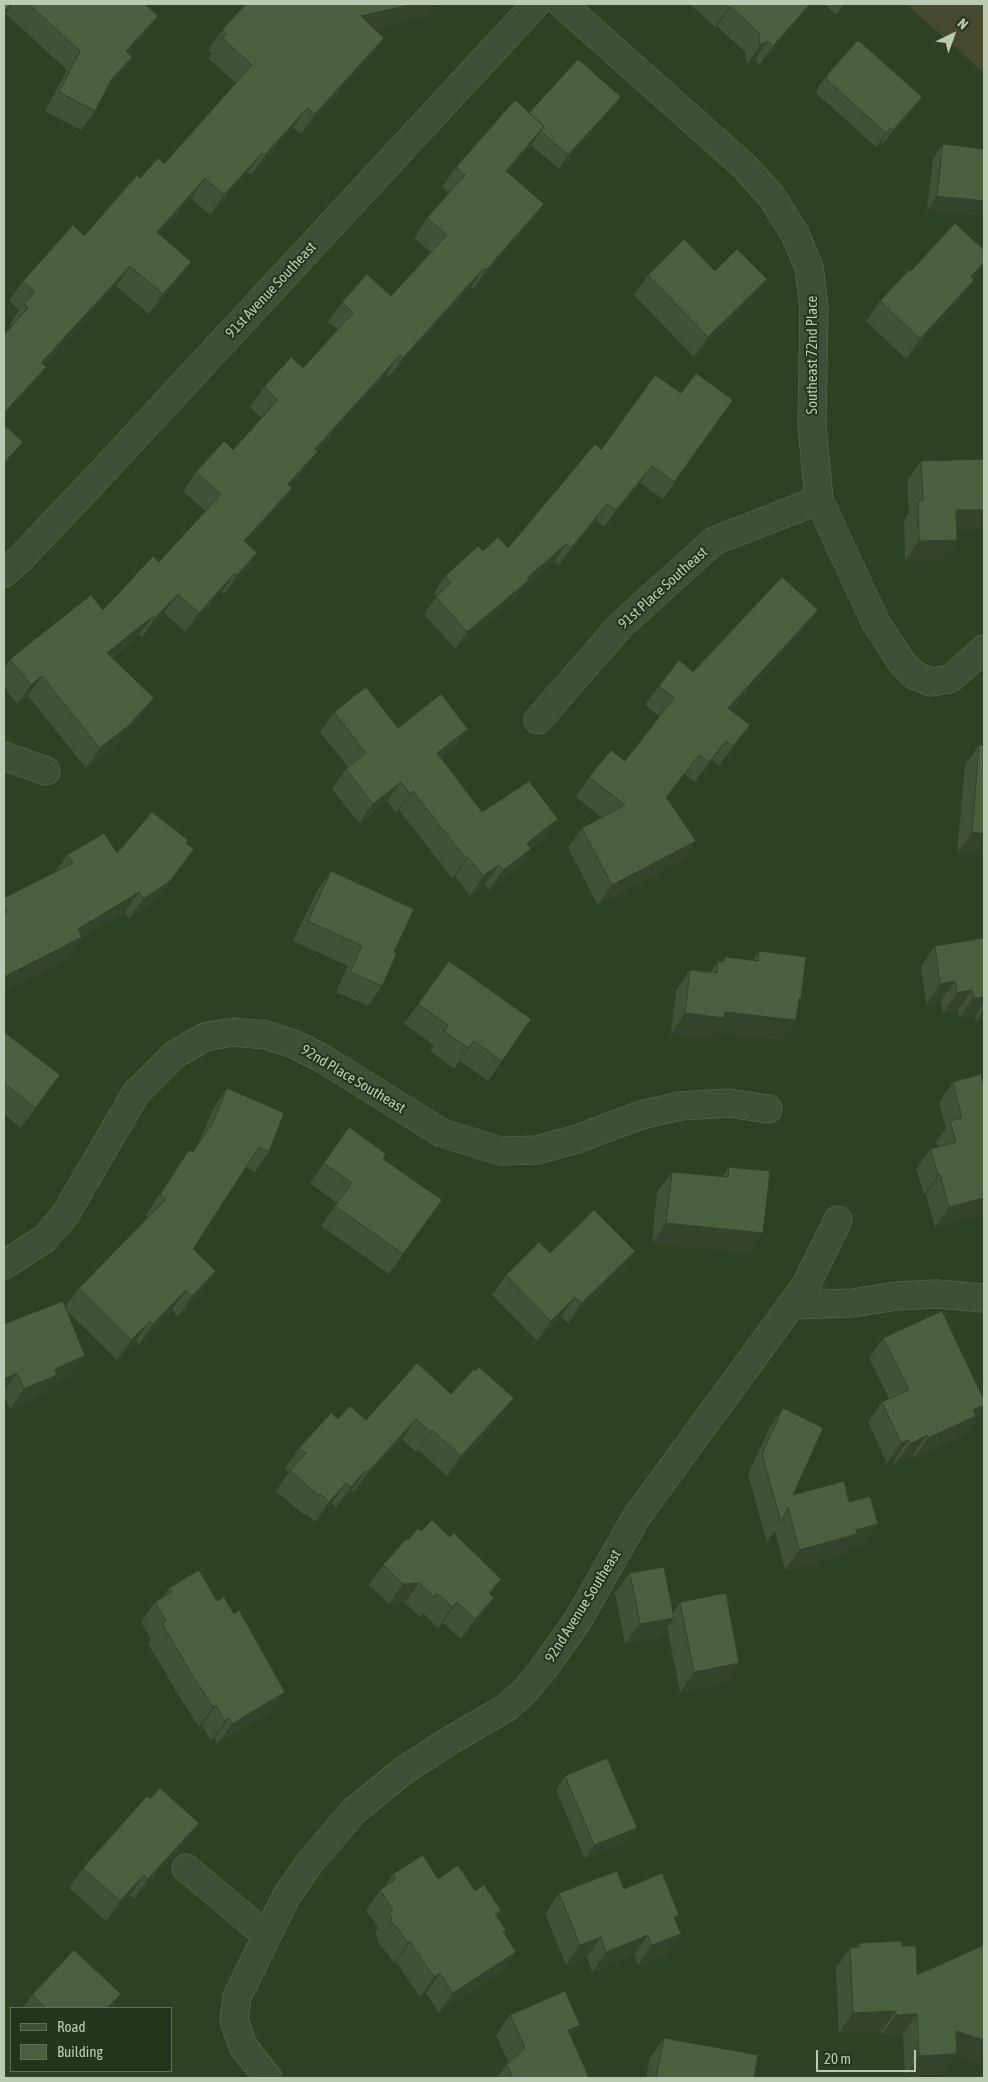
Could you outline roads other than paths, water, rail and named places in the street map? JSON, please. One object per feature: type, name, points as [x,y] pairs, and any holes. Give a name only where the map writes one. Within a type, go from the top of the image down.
[{"type":"street","name":"91st Avenue Southeast","points":[[4,573],[20,559],[94,481],[536,4]]},
{"type":"street","name":"Southeast 72nd Place","points":[[562,4],[746,166],[772,197],[795,234],[809,267],[814,308],[812,425],[819,500],[875,620],[902,663],[914,675],[931,682],[950,679],[984,648]]},
{"type":"street","name":"91st Place Southeast","points":[[538,720],[621,625],[714,541],[819,500]]},
{"type":"street","points":[[4,756],[46,771]]},
{"type":"street","name":"92nd Place Southeast","points":[[4,1265],[44,1239],[65,1215],[136,1093],[174,1055],[205,1038],[232,1032],[266,1035],[296,1045],[325,1060],[442,1133],[501,1151],[537,1150],[576,1139],[641,1115],[680,1106],[730,1103],[768,1109]]},
{"type":"street","name":"92nd Avenue Southeast","points":[[264,2074],[243,2046],[234,2020],[237,1997],[286,1897],[310,1862],[354,1811],[403,1771],[449,1741],[506,1708],[524,1692],[544,1668],[578,1620],[637,1516],[806,1286],[838,1220]]},
{"type":"street","points":[[792,1305],[853,1303],[896,1296],[937,1294],[984,1298]]},
{"type":"street","points":[[186,1868],[266,1935]]}]
